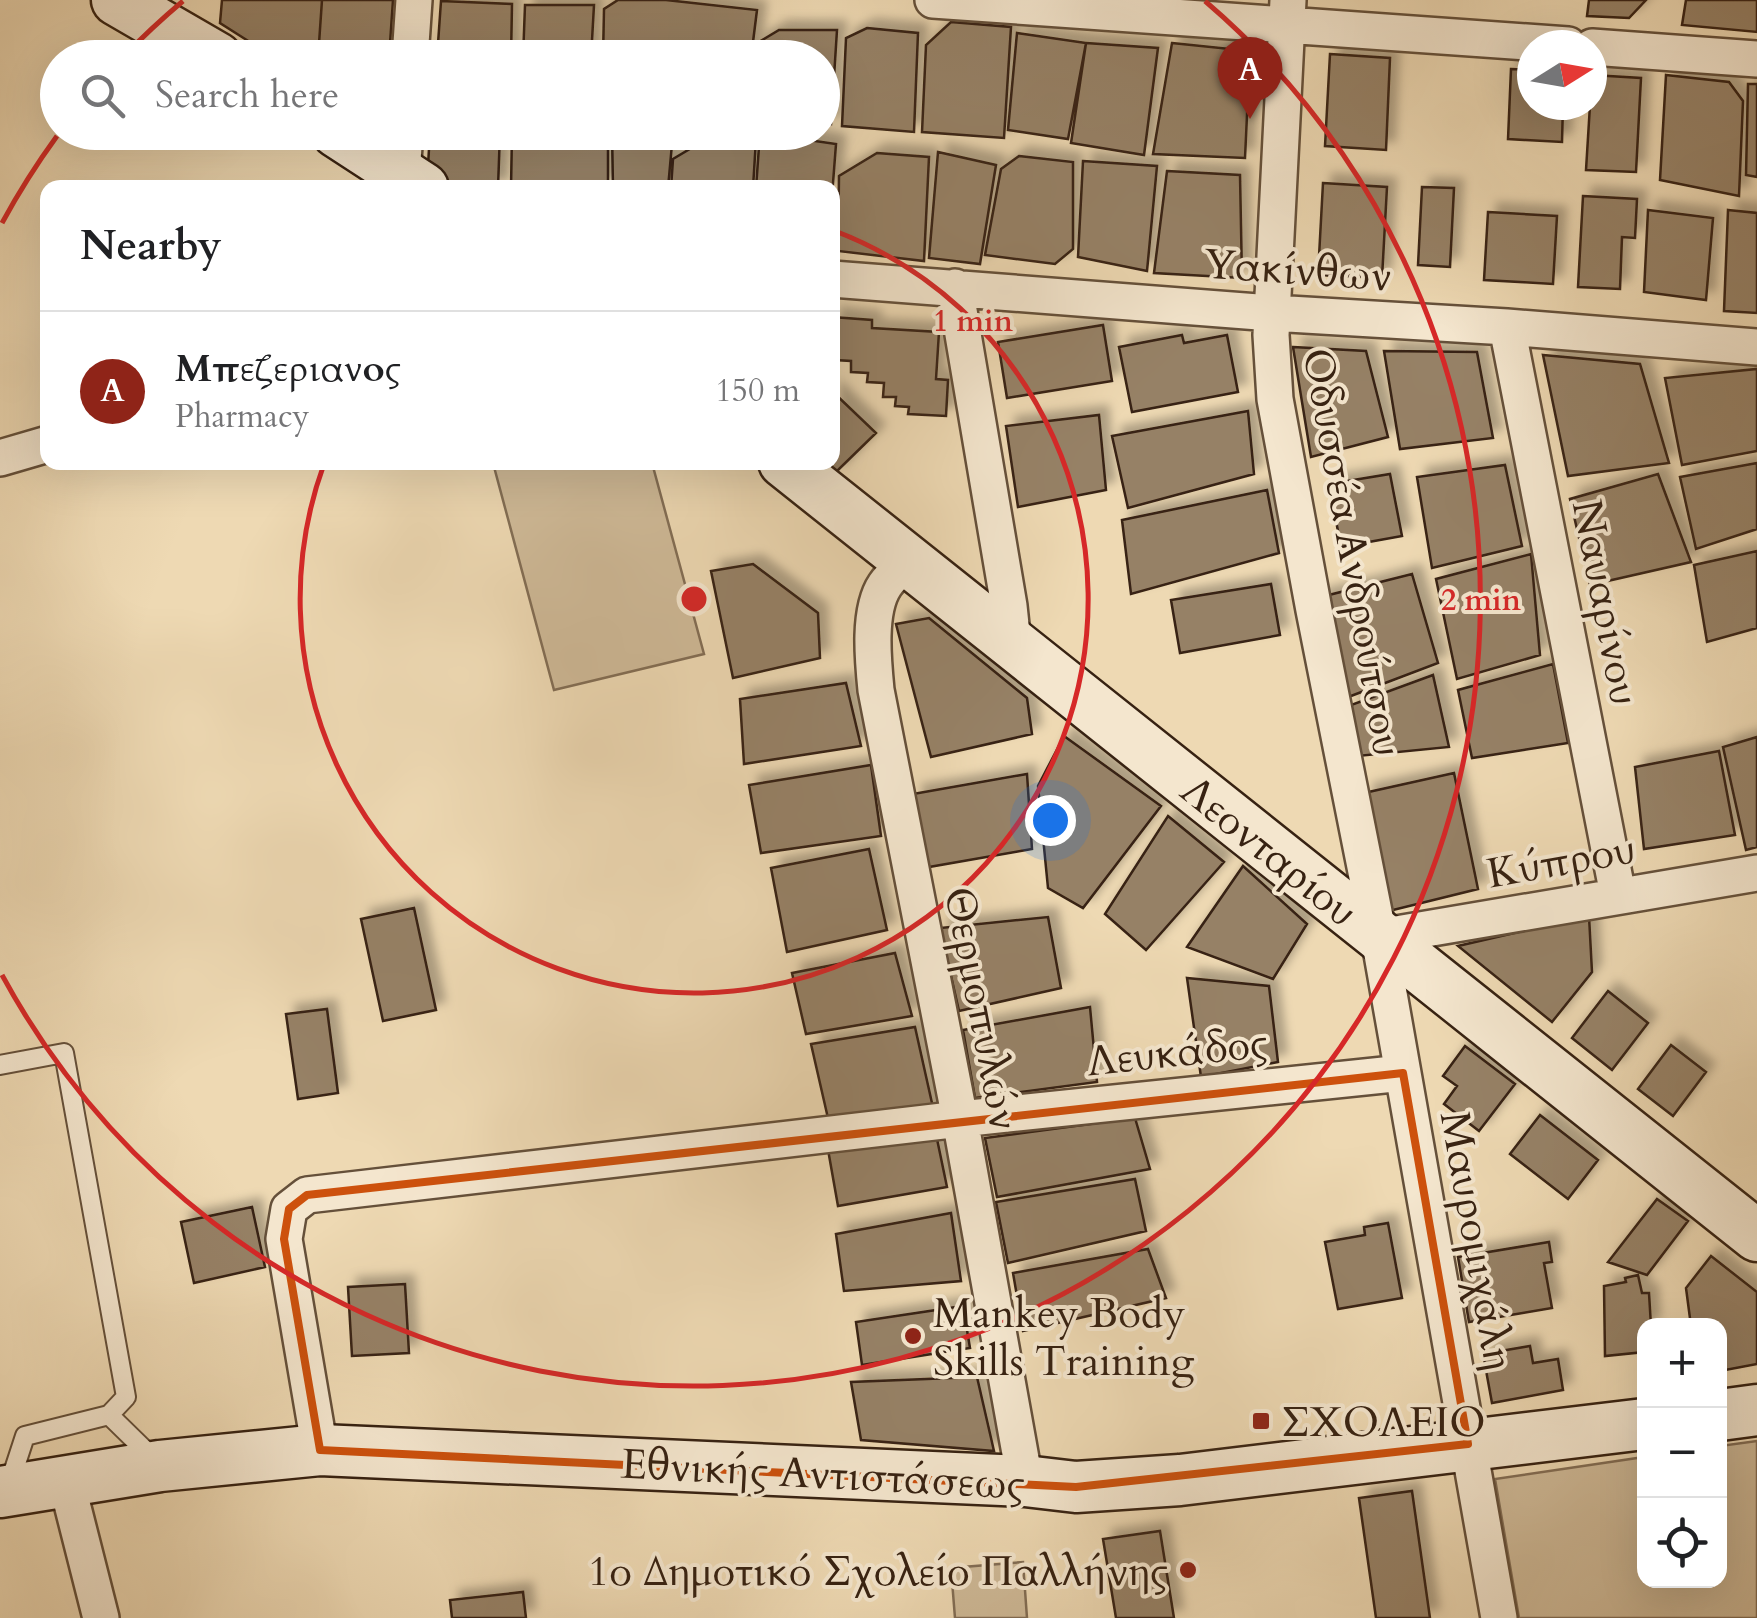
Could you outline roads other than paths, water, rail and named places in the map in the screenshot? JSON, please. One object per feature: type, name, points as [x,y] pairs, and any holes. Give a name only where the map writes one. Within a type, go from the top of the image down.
[{"type":"main road","points":[[117,0],[186,40]]},
{"type":"main road","points":[[377,150],[410,165]]},
{"type":"main road","name":"Λεονταρίου","points":[[794,470],[1013,644],[1354,893],[1380,937],[1757,1236]]},
{"type":"main road","points":[[1727,1413],[1757,1410]]},
{"type":"main road","name":"Εθνικής Αντιστάσεως","points":[[4,1491],[160,1466],[320,1450],[1024,1481],[1076,1488],[1180,1480],[1637,1425]]},
{"type":"street","points":[[411,40],[414,0]]},
{"type":"street","points":[[934,0],[1287,12],[1517,39]]},
{"type":"street","name":"Οδυσσέα Ανδρούτσου","points":[[1287,12],[1271,350],[1276,399],[1314,610],[1354,893]]},
{"type":"street","points":[[1607,48],[1757,59]]},
{"type":"street","name":"Υακίνθων","points":[[840,280],[1757,347]]},
{"type":"street","points":[[955,287],[1013,644]]},
{"type":"street","name":"Ναυαρίνου","points":[[1507,327],[1618,895]]},
{"type":"street","points":[[0,458],[40,446]]},
{"type":"street","name":"Θερμοπυλών","points":[[908,561],[884,586],[874,624],[876,690],[960,1119],[1024,1481]]},
{"type":"street","name":"Κύπρου","points":[[1380,937],[1757,872]]},
{"type":"street","name":"Μαυρομιχάλη","points":[[1380,937],[1499,1618]]},
{"type":"street","name":"Λευκάδος","points":[[320,1450],[284,1240],[289,1209],[307,1196],[960,1119],[1403,1073]]},
{"type":"street","points":[[66,1480],[101,1618]]},
{"type":"lane","points":[[0,1064],[64,1052],[126,1397],[109,1415],[26,1436],[4,1491]]},
{"type":"lane","points":[[109,1415],[160,1466]]},
{"type":"place","name":"Μπεζεριανος","points":[[1250,119]]},
{"type":"place","name":"Mankey Body Skills Training","points":[[913,1336]]},
{"type":"place","name":"ΣΧΟΛΕΙΟ","points":[[1261,1421]]},
{"type":"place","name":"1ο Δημοτικό Σχολείο Παλλήνης","points":[[1188,1570]]}]
